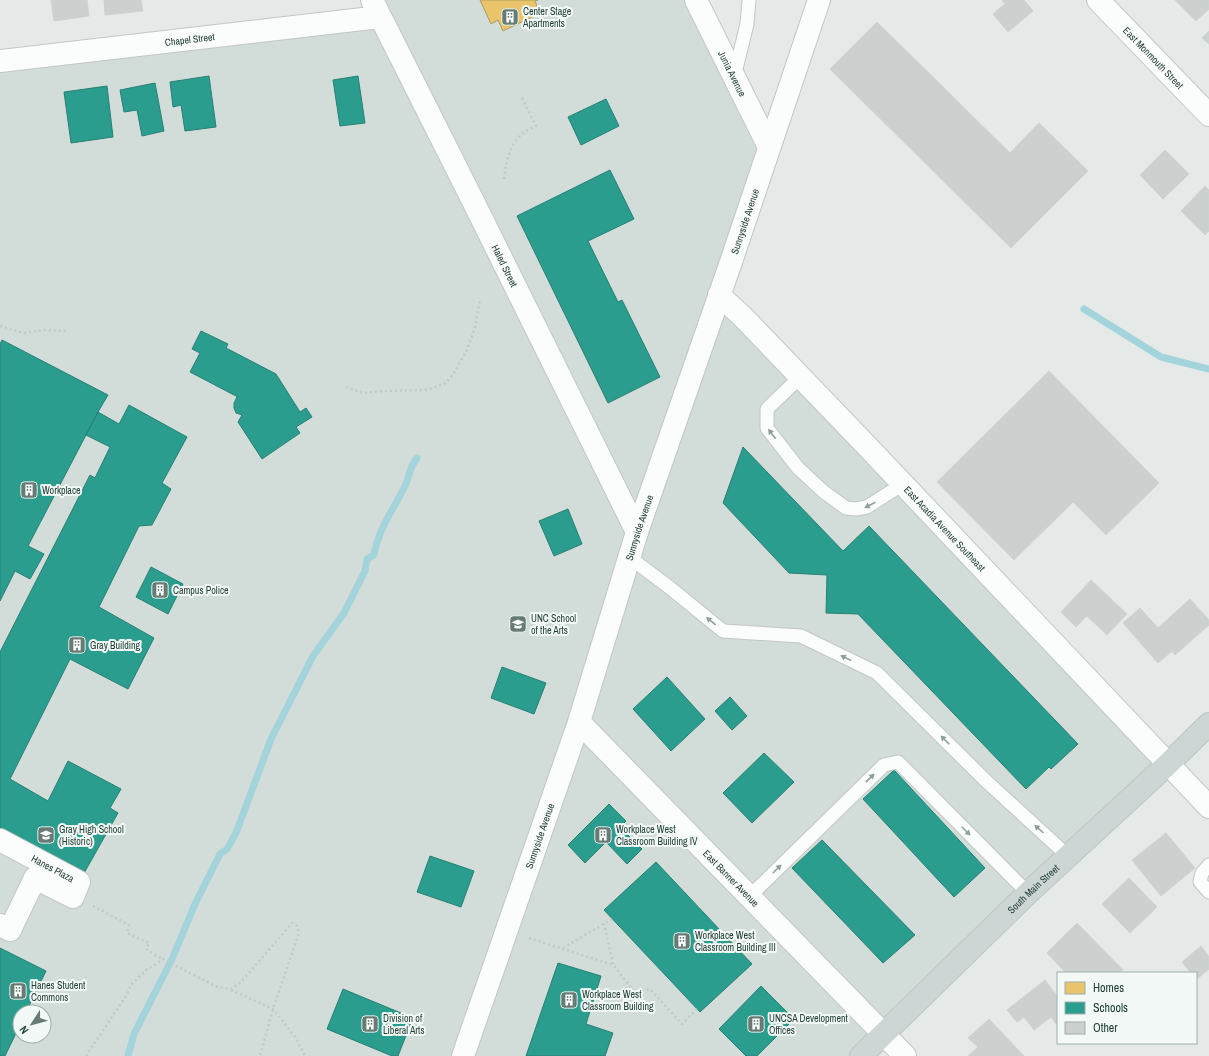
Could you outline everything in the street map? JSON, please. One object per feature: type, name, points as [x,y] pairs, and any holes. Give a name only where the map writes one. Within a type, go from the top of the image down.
[{"type":"main road","name":"South Main Street","points":[[861,1056],[1028,893],[1168,764],[1209,724]]},
{"type":"street","name":"Junia Avenue","points":[[696,0],[769,147]]},
{"type":"street","name":"Sunnyside Avenue","points":[[463,1056],[579,722],[637,532],[819,0]]},
{"type":"street","name":"East Monmouth Street","points":[[1098,0],[1209,115]]},
{"type":"street","name":"Chapel Street","points":[[0,61],[376,8]]},
{"type":"street","name":"Haled Street","points":[[376,8],[637,532]]},
{"type":"street","name":"East Acadia Avenue Southeast","points":[[719,295],[742,316],[903,484],[1209,807]]},
{"type":"street","name":"East Banner Avenue","points":[[579,722],[906,1056]]},
{"type":"street","name":"Hanes Plaza","points":[[0,840],[79,882],[72,897],[36,878],[10,930],[0,925]]},
{"type":"lane","points":[[734,77],[747,24],[749,0]]},
{"type":"lane","points":[[800,377],[767,409],[767,428],[798,468],[824,492],[846,508],[856,509],[867,507],[903,484]]},
{"type":"lane","points":[[630,557],[723,631],[801,636],[877,673],[985,780],[1068,856]]},
{"type":"lane","points":[[750,896],[884,765],[898,762],[1028,893]]},
{"type":"lane","points":[[1209,865],[1202,873],[1200,882],[1209,892]]},
{"type":"path","points":[[504,179],[507,157],[512,147],[519,138],[536,126],[520,96]]},
{"type":"path","points":[[346,387],[363,393],[428,390],[446,383],[454,373],[467,350],[475,328],[480,299]]},
{"type":"path","points":[[0,326],[24,333],[44,330],[66,331]]},
{"type":"path","points":[[72,897],[129,925],[127,933],[149,943],[146,950],[169,963],[217,987],[231,989],[273,1009],[296,1038],[305,1056]]},
{"type":"path","points":[[562,948],[612,919]]},
{"type":"path","points":[[231,989],[241,982],[292,923],[297,926],[299,933],[273,1009],[260,1056]]},
{"type":"path","points":[[604,923],[613,965],[635,992],[650,989],[682,1024],[697,1009]]},
{"type":"path","points":[[529,938],[613,965]]},
{"type":"path","points":[[86,1056],[126,996],[131,985],[146,970],[163,959]]},
{"type":"shaded area","name":"UNC School of the Arts","points":[[372,0],[696,0],[769,147],[719,295],[1168,764],[862,1056],[0,1056],[0,59],[379,17]]},
{"type":"building: Homes","name":"Center Stage Apartments","points":[[480,0],[538,0],[535,1],[540,13],[503,31],[498,20],[491,24]]},
{"type":"building: Schools","points":[[209,76],[216,127],[185,131],[181,105],[173,107],[170,82]]},
{"type":"building: Schools","points":[[358,76],[365,123],[340,126],[333,80]]},
{"type":"building: Schools","points":[[155,83],[164,131],[142,136],[137,110],[124,112],[120,90]]},
{"type":"building: Schools","points":[[107,86],[113,137],[71,143],[64,92]]},
{"type":"building: Schools","points":[[606,99],[619,126],[581,145],[568,117]]},
{"type":"building: Schools","points":[[610,170],[634,219],[588,241],[618,302],[622,300],[660,377],[608,403],[517,216]]},
{"type":"building: Schools","points":[[201,331],[228,344],[226,348],[276,374],[300,412],[306,408],[312,417],[296,427],[300,433],[262,459],[238,422],[242,415],[236,413],[234,408],[234,403],[237,397],[190,372],[200,353],[192,349]]},
{"type":"building: Schools","name":"Workplace","points":[[2,340],[108,395],[28,546],[44,554],[30,579],[15,571],[0,601],[0,344]]},
{"type":"building: Schools","name":"Gray Building","points":[[129,405],[187,437],[162,483],[171,489],[152,525],[139,526],[99,607],[154,638],[128,689],[70,659],[10,779],[48,801],[68,761],[121,789],[110,808],[118,813],[79,882],[0,840],[0,652],[90,475],[95,478],[110,447],[86,435],[98,412],[119,424]]},
{"type":"building: Schools","points":[[743,447],[843,551],[869,526],[1078,744],[1051,769],[1049,767],[1026,789],[858,614],[826,613],[827,575],[789,573],[723,503]]},
{"type":"building: Schools","points":[[568,509],[582,544],[554,556],[539,521]]},
{"type":"building: Schools","name":"Campus Police","points":[[151,567],[183,584],[168,614],[136,597]]},
{"type":"building: Schools","points":[[502,667],[546,683],[534,714],[491,698]]},
{"type":"building: Schools","points":[[667,677],[705,719],[671,751],[633,709]]},
{"type":"building: Schools","points":[[730,697],[747,716],[732,730],[715,711]]},
{"type":"building: Schools","points":[[764,753],[794,782],[752,823],[723,793]]},
{"type":"building: Schools","points":[[894,770],[985,868],[954,897],[863,799]]},
{"type":"building: Schools","name":"Workplace West Classroom Building IV","points":[[609,804],[626,821],[620,827],[642,849],[627,864],[606,842],[585,863],[568,845]]},
{"type":"building: Schools","points":[[822,840],[915,935],[883,963],[792,868]]},
{"type":"building: Schools","points":[[430,856],[474,871],[461,907],[417,892]]},
{"type":"building: Schools","name":"Workplace West Classroom Building III","points":[[656,862],[752,964],[700,1012],[604,910]]},
{"type":"building: Schools","name":"Hanes Student Commons","points":[[0,948],[46,971],[30,1004],[12,1004],[12,1042],[5,1056],[0,1056]]},
{"type":"building: Schools","name":"Workplace West Classroom Building","points":[[558,963],[601,976],[586,1024],[613,1033],[605,1056],[526,1056]]},
{"type":"building: Schools","name":"UNCSA Development Offices","points":[[761,986],[794,1019],[757,1056],[746,1056],[719,1029]]},
{"type":"building: Schools","name":"Division of Liberal Arts","points":[[343,989],[413,1018],[398,1056],[392,1056],[327,1029]]},
{"type":"building: Other","points":[[51,0],[87,0],[89,16],[54,21]]},
{"type":"building: Other","points":[[104,0],[141,0],[143,11],[105,15]]},
{"type":"building: Other","points":[[1002,0],[1024,0],[1033,11],[1008,32],[993,14],[1005,4]]},
{"type":"building: Other","points":[[1175,0],[1209,0],[1209,9],[1196,21]]},
{"type":"building: Other","points":[[877,22],[1010,153],[1039,123],[1088,171],[1011,248],[830,69]]},
{"type":"building: Other","points":[[1209,31],[1209,44],[1202,38]]},
{"type":"building: Other","points":[[1165,150],[1189,174],[1163,199],[1140,175]]},
{"type":"building: Other","points":[[1205,186],[1209,190],[1209,231],[1205,235],[1181,211]]},
{"type":"building: Other","points":[[1049,371],[1159,483],[1106,535],[1073,502],[1014,560],[937,482]]},
{"type":"building: Other","points":[[1091,580],[1127,614],[1107,635],[1087,616],[1076,627],[1061,612]]},
{"type":"building: Other","points":[[1190,599],[1209,620],[1209,625],[1175,655],[1172,651],[1158,663],[1123,623],[1140,608],[1158,628]]},
{"type":"building: Other","points":[[1166,833],[1195,868],[1161,896],[1132,860]]},
{"type":"building: Other","points":[[1129,878],[1157,907],[1130,933],[1102,904]]},
{"type":"building: Other","points":[[1077,923],[1123,970],[1121,972],[1065,972],[1047,953]]},
{"type":"building: Other","points":[[1201,946],[1209,957],[1209,969],[1197,979],[1197,972],[1190,972],[1182,962]]},
{"type":"building: Other","points":[[1045,980],[1057,996],[1057,1025],[1051,1017],[1034,1030],[1024,1017],[1017,1022],[1007,1010]]},
{"type":"building: Other","points":[[989,1019],[1024,1056],[968,1056],[978,1047],[968,1038]]},
{"type":"waterway","points":[[1084,309],[1161,357],[1209,369]]},
{"type":"waterway","points":[[128,1056],[134,1034],[172,959],[195,904],[220,854],[227,849],[236,833],[271,739],[313,656],[344,613],[365,571],[367,559],[374,555],[379,537],[405,486],[411,468],[417,458]]},
{"type":"place","name":"Center Stage Apartments","points":[[510,17]]},
{"type":"place","name":"Workplace","points":[[29,490]]},
{"type":"place","name":"Campus Police","points":[[160,590]]},
{"type":"place","name":"UNC School of the Arts","points":[[518,624]]},
{"type":"place","name":"Gray Building","points":[[77,645]]},
{"type":"place","name":"Gray High School (Historic)","points":[[46,835]]},
{"type":"place","name":"Workplace West Classroom Building IV","points":[[603,835]]},
{"type":"place","name":"Workplace West Classroom Building III","points":[[682,941]]},
{"type":"place","name":"Hanes Student Commons","points":[[18,991]]},
{"type":"place","name":"Workplace West Classroom Building","points":[[569,1000]]},
{"type":"place","name":"Division of Liberal Arts","points":[[370,1024]]},
{"type":"place","name":"UNCSA Development Offices","points":[[756,1024]]}]
